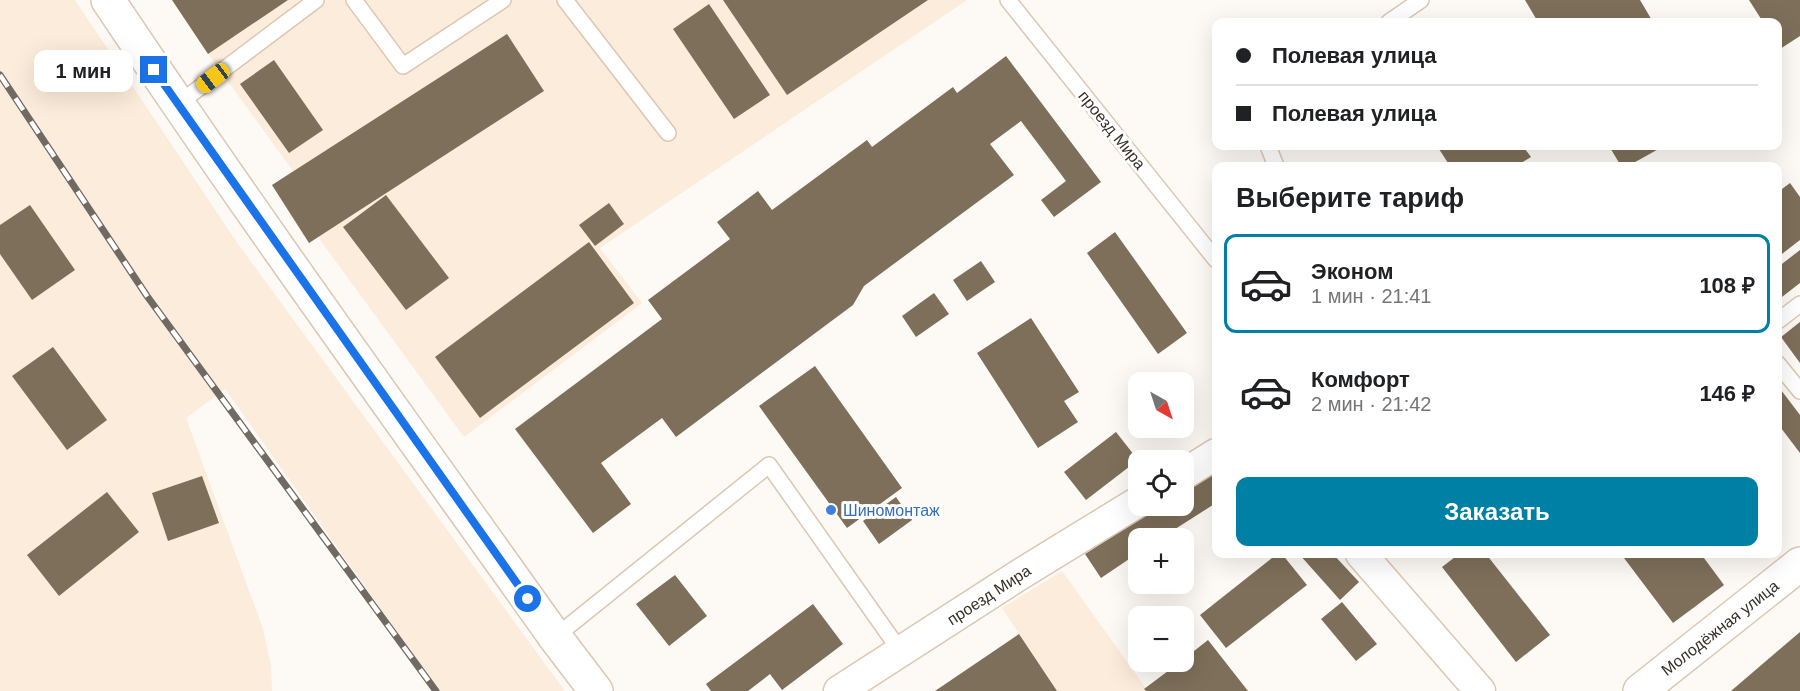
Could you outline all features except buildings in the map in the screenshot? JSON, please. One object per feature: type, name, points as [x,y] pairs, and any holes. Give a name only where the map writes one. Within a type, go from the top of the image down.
[{"type":"main road","points":[[108,0],[178,104],[555,637],[596,691]]},
{"type":"main road","name":"Молодёжная улица","points":[[1640,691],[1800,564]]},
{"type":"street","points":[[1194,468],[1212,456]]},
{"type":"street","name":"проезд Мира","points":[[839,691],[1128,508]]},
{"type":"street","points":[[1364,558],[1480,691]]},
{"type":"lane","points":[[178,104],[316,0]]},
{"type":"lane","points":[[354,0],[403,66],[502,0]]},
{"type":"lane","points":[[564,0],[668,133]]},
{"type":"lane","name":"проезд Мира","points":[[1008,0],[1212,255]]},
{"type":"lane","points":[[1395,18],[1421,0]]},
{"type":"lane","points":[[1782,318],[1800,304]]},
{"type":"lane","points":[[1782,369],[1800,391]]},
{"type":"lane","points":[[555,637],[769,465],[901,651]]},
{"type":"shaded area","points":[[0,0],[75,0],[238,244],[565,691],[439,691],[225,389],[186,418],[263,629],[271,666],[272,691],[0,691]]},
{"type":"shaded area","points":[[172,0],[967,0],[600,248],[642,303],[464,437],[318,237],[309,243],[272,185],[293,171],[208,54]]},
{"type":"shaded area","points":[[1062,571],[1128,663],[1128,672],[1134,672],[1148,691],[1057,691],[1002,608]]},
{"type":"railway","points":[[0,75],[147,296],[436,691]]},
{"type":"place","name":"Шиномонтаж","points":[[831,510]]},
{"type":"route","points":[[154,70],[528,599]]}]
